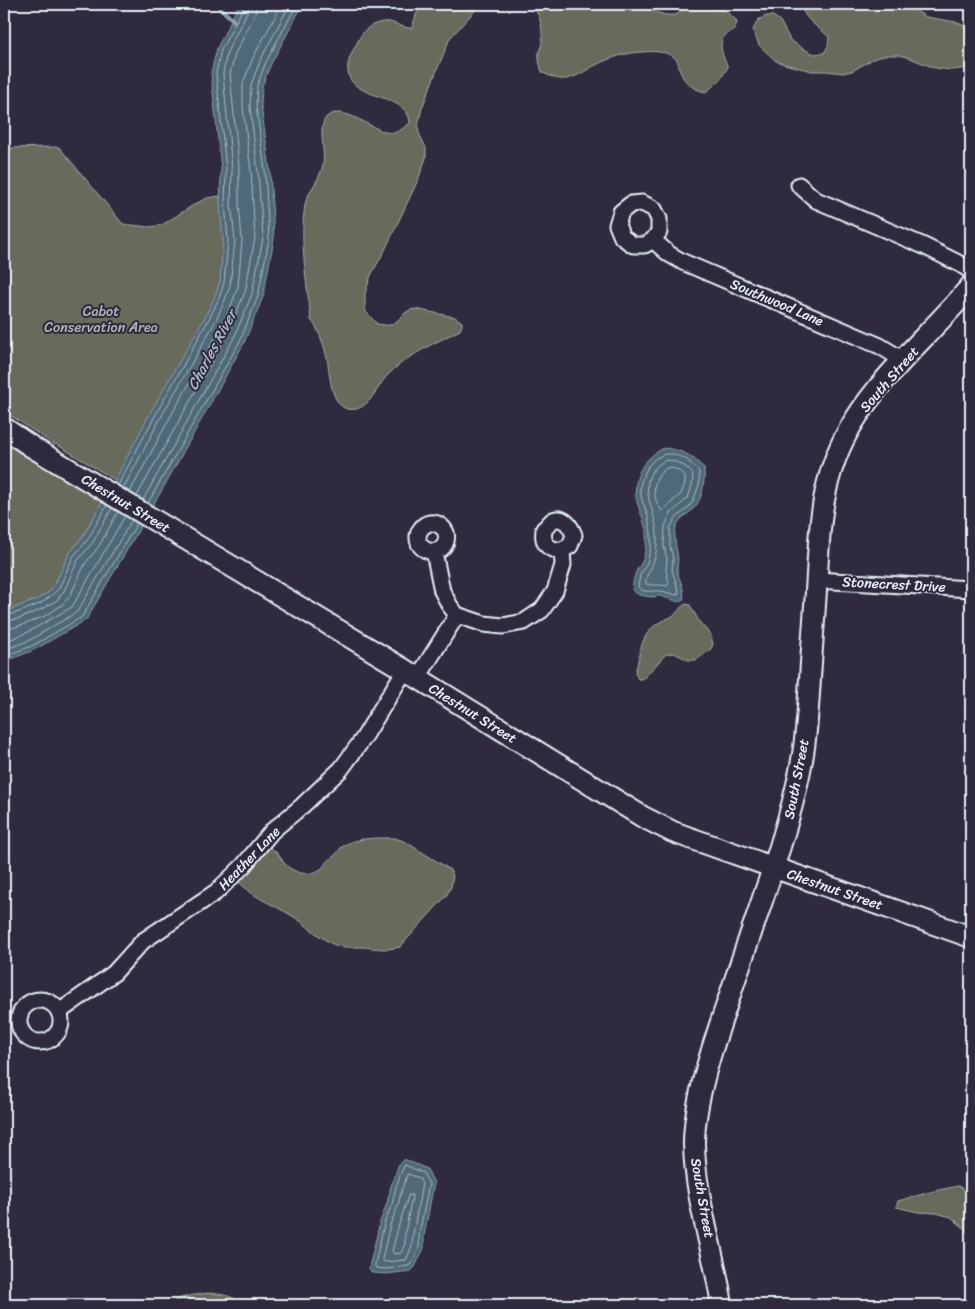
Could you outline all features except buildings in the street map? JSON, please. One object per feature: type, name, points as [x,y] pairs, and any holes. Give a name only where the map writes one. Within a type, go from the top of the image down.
[{"type":"street","points":[[799,184],[816,200],[924,246],[971,271]]},
{"type":"street","name":"Southwood Lane","points":[[653,240],[669,254],[683,262],[884,348],[903,360]]},
{"type":"street","name":"South Street","points":[[722,1305],[698,1186],[694,1142],[696,1117],[717,1033],[774,867],[790,814],[803,759],[819,531],[826,490],[836,457],[848,430],[858,415],[903,360],[971,286]]},
{"type":"street","name":"Chestnut Street","points":[[4,428],[32,447],[172,530],[643,817],[673,832],[971,937]]},
{"type":"street","points":[[434,552],[442,591],[457,616],[484,624],[503,626],[524,622],[542,610],[555,591],[563,565],[562,550]]},
{"type":"street","name":"Stonecrest Drive","points":[[816,580],[971,589]]},
{"type":"street","name":"Heather Lane","points":[[59,1012],[114,973],[143,941],[216,892],[243,866],[272,831],[341,769],[457,616]]},
{"type":"green space","points":[[421,4],[486,4],[479,6],[450,38],[422,108],[418,126],[426,148],[426,158],[418,180],[371,275],[365,294],[366,312],[377,324],[390,325],[408,311],[415,309],[455,317],[462,322],[462,325],[460,330],[421,350],[394,369],[366,404],[360,408],[347,409],[341,406],[334,395],[325,349],[319,332],[311,320],[303,248],[305,205],[308,195],[322,170],[323,124],[331,114],[339,113],[352,116],[381,130],[393,133],[410,123],[407,113],[400,106],[359,88],[351,81],[348,68],[349,59],[361,35],[368,27],[387,22],[412,28]]},
{"type":"green space","points":[[530,4],[632,4],[633,6],[666,15],[676,15],[690,4],[725,11],[737,22],[734,29],[724,37],[721,45],[721,50],[728,67],[720,80],[706,92],[693,87],[686,81],[675,58],[660,52],[637,52],[603,62],[570,78],[560,79],[553,77],[542,72],[539,60],[542,42],[541,26],[536,12]]},
{"type":"green space","points":[[807,4],[905,4],[926,17],[956,22],[971,29],[971,68],[951,70],[935,68],[899,55],[886,55],[873,59],[852,71],[843,73],[812,71],[776,61],[759,45],[753,30],[758,20],[766,16],[773,16],[780,21],[790,40],[814,54],[824,53],[828,46],[829,37],[804,14],[802,9]]},
{"type":"green space","name":"Cabot Conservation Area","points":[[59,147],[123,224],[149,227],[162,225],[207,198],[220,196],[221,213],[226,212],[219,307],[115,480],[55,445],[4,411],[4,148]]},
{"type":"green space","points":[[4,443],[103,501],[83,536],[69,554],[54,586],[49,592],[38,599],[4,612]]},
{"type":"green space","points":[[686,604],[690,605],[700,623],[711,635],[713,645],[710,650],[696,660],[688,660],[674,653],[666,654],[643,679],[638,679],[635,673],[647,634],[661,621],[676,614]]},
{"type":"green space","points":[[395,838],[406,842],[449,869],[453,875],[451,887],[446,896],[400,947],[385,949],[335,945],[293,916],[260,899],[239,882],[240,872],[267,846],[276,852],[290,868],[301,873],[308,873],[321,869],[346,844],[358,840]]},
{"type":"green space","points":[[958,1186],[971,1194],[971,1237],[951,1217],[896,1207],[898,1201]]},
{"type":"green space","points":[[208,1293],[231,1297],[242,1305],[169,1305],[182,1298]]},
{"type":"water","name":"Charles River","points":[[239,4],[303,4],[270,66],[262,86],[261,106],[270,170],[274,239],[263,297],[244,343],[166,483],[86,620],[34,650],[4,662],[4,612],[38,599],[49,592],[54,586],[69,554],[83,536],[205,317],[220,282],[223,241],[220,204],[221,169],[211,73],[217,48]]},
{"type":"water","points":[[664,448],[686,454],[704,468],[701,497],[695,507],[678,522],[675,532],[678,559],[677,570],[684,592],[683,600],[679,602],[660,596],[639,595],[632,590],[633,581],[646,548],[646,531],[637,502],[637,477],[650,457]]},
{"type":"water","points":[[404,1159],[427,1169],[434,1183],[424,1236],[424,1248],[415,1267],[411,1271],[386,1274],[372,1273],[369,1269],[380,1222],[399,1164]]},
{"type":"waterway","points":[[216,4],[234,21]]}]
